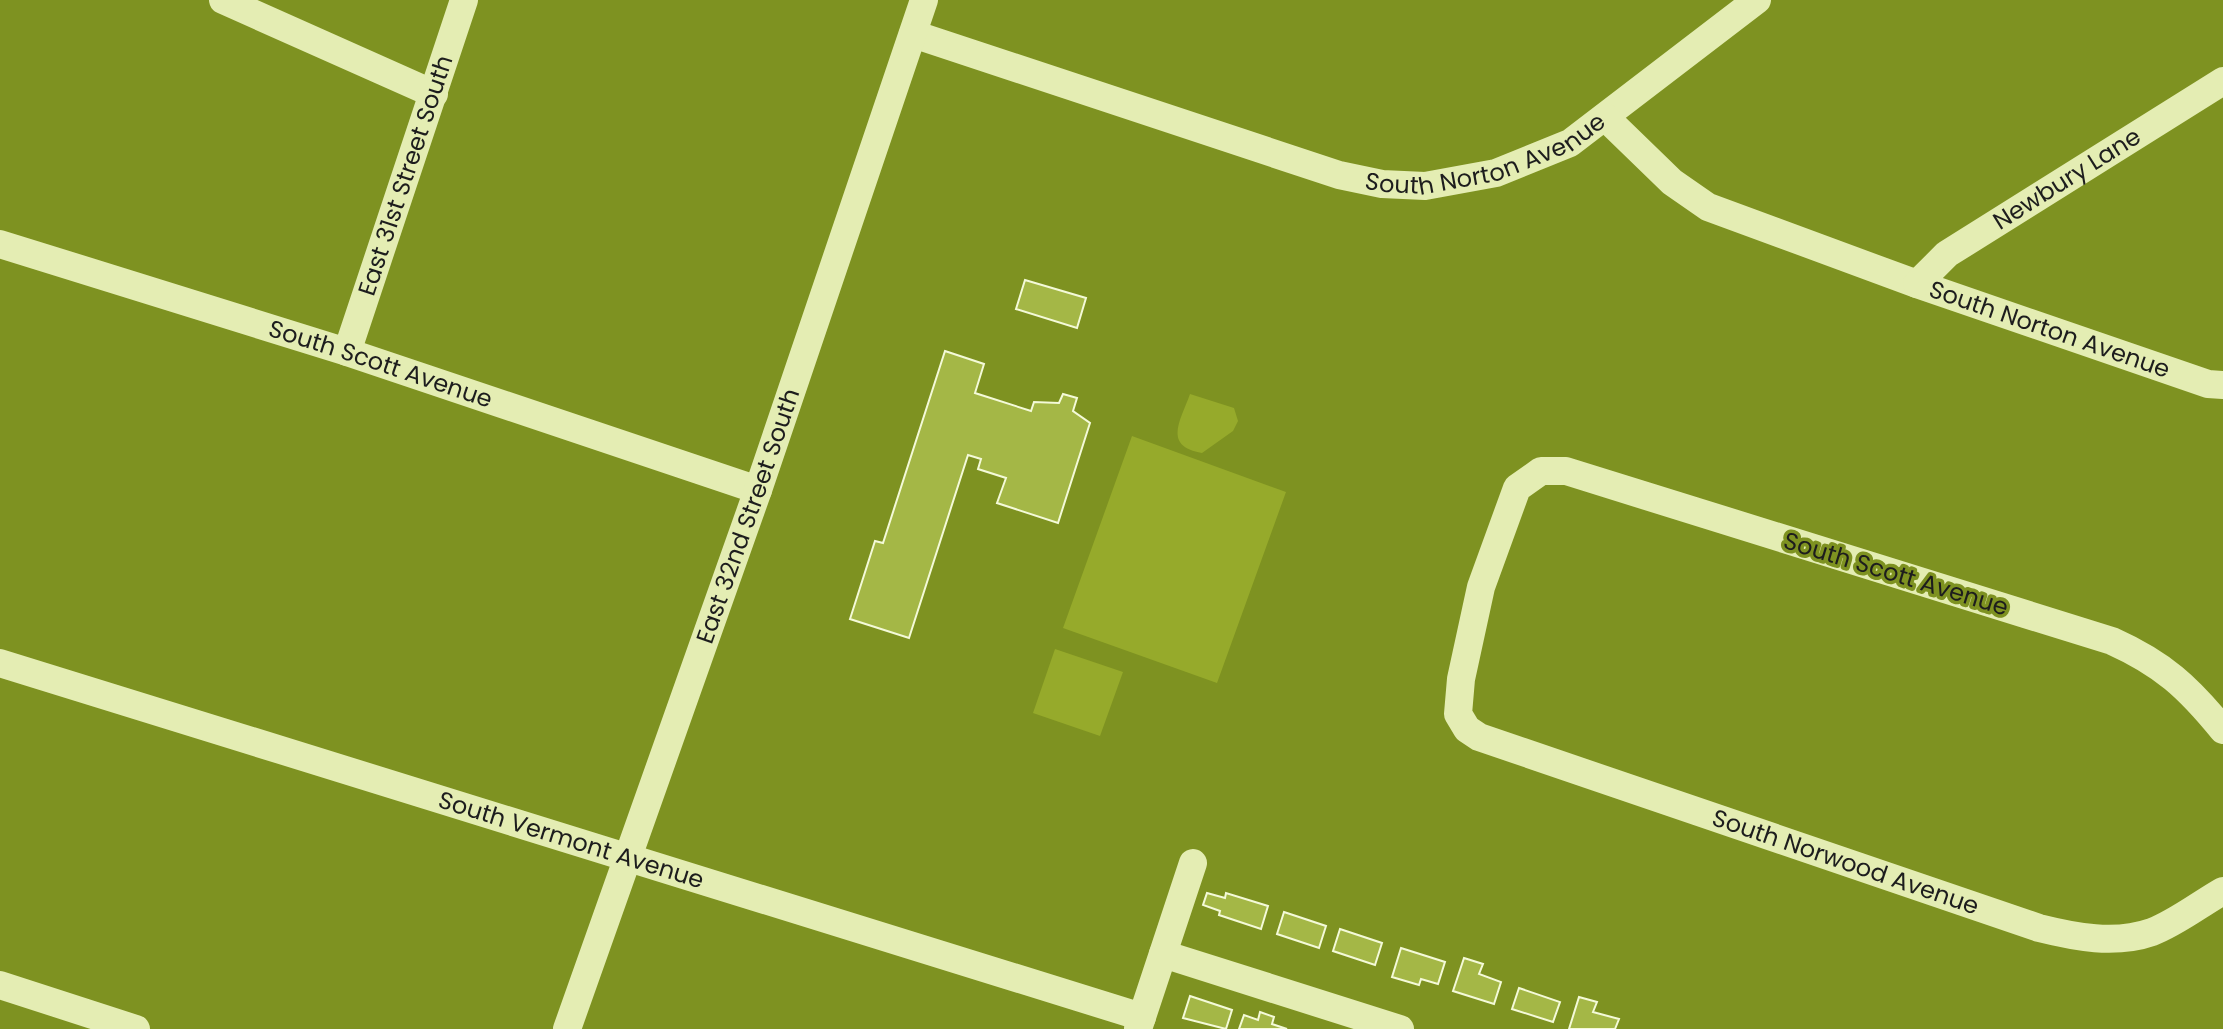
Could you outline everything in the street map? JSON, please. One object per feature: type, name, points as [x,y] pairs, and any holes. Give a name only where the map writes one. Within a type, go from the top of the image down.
[{"type":"street","points":[[223,0],[434,94]]},
{"type":"street","name":"East 31st Street South","points":[[347,352],[464,0]]},
{"type":"street","name":"East 32nd Street South","points":[[567,1029],[758,490],[924,0]]},
{"type":"street","points":[[1605,117],[1757,0]]},
{"type":"street","name":"South Norton Avenue","points":[[913,34],[1339,175],[1382,184],[1425,186],[1496,173],[1570,143],[1605,117],[1672,182],[1708,207],[1917,284],[2208,384],[2223,386]]},
{"type":"street","name":"Newbury Lane","points":[[1917,284],[1947,254],[2223,81]]},
{"type":"street","name":"South Scott Avenue","points":[[0,244],[347,352],[758,490]]},
{"type":"street","name":"South Scott Avenue","points":[[1541,471],[1566,471],[2112,641],[2138,653],[2189,688],[2223,730]]},
{"type":"street","name":"South Norwood Avenue","points":[[1541,471],[1517,488],[1481,587],[1461,678],[1458,714],[1467,729],[1479,737],[2039,928],[2076,937],[2114,939],[2152,932],[2223,891]]},
{"type":"street","name":"South Vermont Avenue","points":[[0,663],[627,858],[1140,1023]]},
{"type":"street","points":[[1140,1023],[1193,863]]},
{"type":"street","points":[[1163,954],[1400,1029]]},
{"type":"street","points":[[0,985],[136,1029]]},
{"type":"green space","points":[[1190,394],[1234,408],[1238,421],[1233,431],[1202,453],[1190,450],[1178,438],[1179,422]]},
{"type":"green space","points":[[1132,436],[1286,492],[1217,683],[1063,628]]},
{"type":"green space","points":[[1055,649],[1123,672],[1100,736],[1033,713]]},
{"type":"building","points":[[1025,280],[1086,298],[1077,328],[1016,309]]},
{"type":"building","points":[[945,351],[984,364],[975,393],[1031,411],[1034,402],[1059,403],[1063,394],[1077,398],[1073,411],[1090,423],[1058,523],[997,503],[1006,478],[978,469],[981,459],[968,455],[909,638],[850,619],[875,541],[883,543]]},
{"type":"building","points":[[1207,893],[1225,898],[1226,893],[1268,906],[1261,929],[1219,915],[1220,911],[1203,905]]},
{"type":"building","points":[[1284,912],[1326,926],[1319,948],[1277,934]]},
{"type":"building","points":[[1340,929],[1382,943],[1375,965],[1333,951]]},
{"type":"building","points":[[1401,948],[1445,962],[1438,984],[1421,979],[1419,985],[1392,977]]},
{"type":"building","points":[[1464,958],[1483,964],[1479,974],[1501,982],[1494,1004],[1453,991]]},
{"type":"building","points":[[1519,988],[1560,1002],[1553,1022],[1512,1009]]},
{"type":"building","points":[[1190,996],[1232,1010],[1226,1029],[1183,1018]]},
{"type":"building","points":[[1579,997],[1597,1002],[1593,1012],[1619,1019],[1615,1029],[1569,1029]]},
{"type":"building","points":[[1260,1012],[1274,1017],[1272,1024],[1287,1029],[1239,1029],[1244,1015],[1258,1020]]}]
